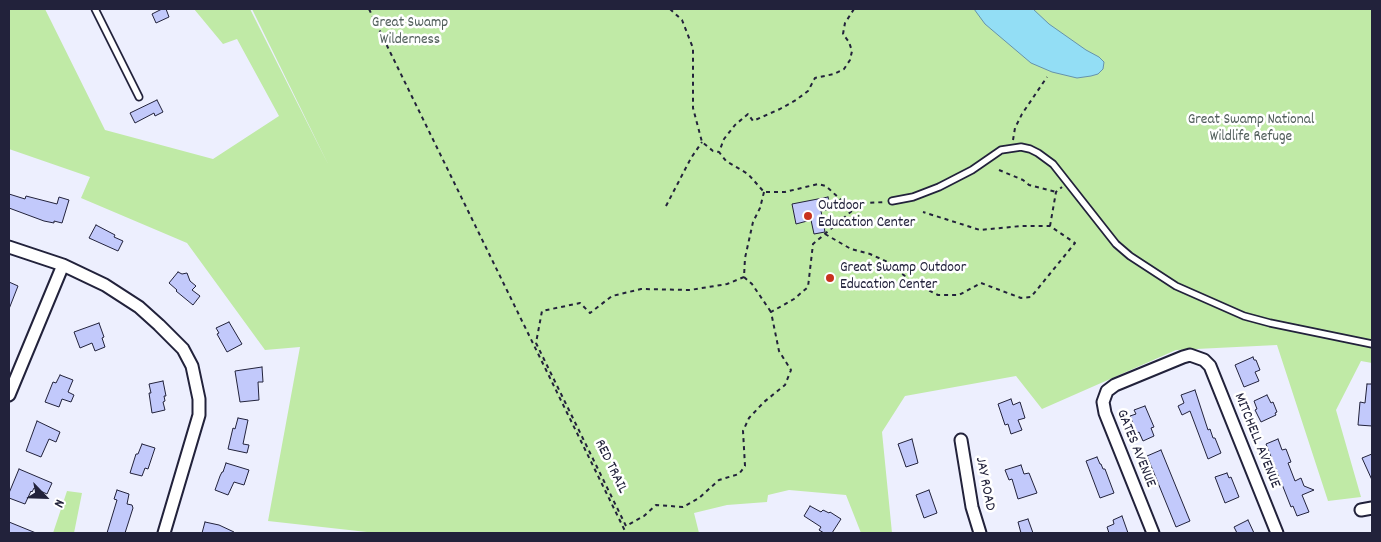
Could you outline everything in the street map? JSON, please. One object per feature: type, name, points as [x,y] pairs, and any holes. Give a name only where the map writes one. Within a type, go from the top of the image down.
[{"type":"street","points":[[9,247],[63,265],[105,285],[139,307],[183,349],[192,366],[199,399],[199,415],[164,533]]},
{"type":"street","points":[[9,394],[63,265]]},
{"type":"street","name":"GATES AVENUE","points":[[1153,533],[1103,408],[1104,396],[1110,387],[1183,357],[1195,356],[1205,361]]},
{"type":"street","name":"MITCHELL AVENUE","points":[[1205,361],[1210,366],[1277,533]]},
{"type":"street","name":"JAY ROAD","points":[[961,440],[972,507],[980,533]]},
{"type":"lane","points":[[95,9],[139,97]]},
{"type":"lane","points":[[892,201],[939,187],[972,170],[1001,150],[1021,147],[1038,152],[1053,164],[1116,244],[1130,256],[1176,286],[1253,318],[1372,344]]},
{"type":"path","points":[[369,9],[626,533]]},
{"type":"path","points":[[670,9],[682,20],[693,48],[693,108],[702,142],[713,151],[719,152],[726,161],[748,174],[764,192],[785,192],[818,184],[830,189],[841,200],[849,204],[892,201]]},
{"type":"path","points":[[719,152],[724,139],[735,125],[748,114],[752,121],[780,109],[808,91],[815,78],[834,74],[844,69],[850,60],[852,52],[849,42],[843,34],[844,23],[854,9]]},
{"type":"path","points":[[1012,148],[1015,128],[1047,77]]},
{"type":"path","points":[[666,206],[691,158],[702,142]]},
{"type":"path","points":[[998,170],[1024,180],[1029,185],[1056,192]]},
{"type":"path","points":[[1050,226],[1056,192],[1068,183]]},
{"type":"path","points":[[764,192],[760,208],[753,222],[745,258],[744,277],[752,284],[771,312],[794,299],[808,287],[813,244],[860,204]]},
{"type":"path","points":[[825,234],[851,249],[870,254],[892,264],[910,281],[938,295],[959,295],[981,283],[1021,298],[1031,297],[1075,244],[1050,226],[1021,226],[980,230],[923,212]]},
{"type":"path","name":"RED TRAIL","points":[[744,277],[727,284],[690,290],[640,289],[612,296],[590,313],[580,303],[542,310],[536,343],[626,526],[644,516],[656,505],[682,508],[699,498],[719,480],[739,474],[745,466],[743,431],[749,418],[764,402],[785,385],[791,370],[779,352],[771,312]]},
{"type":"green space","points":[[9,9],[45,9],[105,130],[213,159],[279,116],[237,39],[223,44],[194,9],[250,9],[328,164],[252,9],[1372,9],[1372,363],[1361,361],[1336,410],[1361,497],[1328,501],[1277,345],[1176,350],[1042,409],[1016,376],[905,396],[882,432],[892,533],[861,533],[846,495],[789,490],[768,495],[767,502],[727,505],[694,513],[699,533],[376,533],[268,521],[300,347],[265,350],[187,243],[81,198],[90,177],[9,149]]},
{"type":"green space","points":[[67,491],[82,493],[74,533],[53,533]]},
{"type":"water","points":[[974,9],[1033,9],[1049,24],[1099,57],[1104,62],[1103,69],[1098,74],[1077,78],[1052,72],[1031,63],[985,24]]},
{"type":"building","points":[[166,9],[169,17],[156,23],[152,14]]},
{"type":"building","points":[[157,100],[163,112],[155,116],[154,113],[135,123],[130,113]]},
{"type":"building","points":[[9,194],[25,199],[26,196],[57,204],[59,197],[69,200],[62,223],[44,221],[9,208]]},
{"type":"building","name":"Outdoor Education Center","points":[[828,197],[831,209],[821,211],[825,232],[814,234],[811,220],[796,224],[792,204]]},
{"type":"building","points":[[96,225],[123,241],[118,251],[89,238]]},
{"type":"building","points":[[178,272],[182,274],[187,273],[190,281],[196,286],[192,290],[200,296],[193,305],[169,283]]},
{"type":"building","points":[[9,282],[18,286],[9,309]]},
{"type":"building","points":[[229,322],[242,344],[227,352],[217,334],[219,333],[216,328]]},
{"type":"building","points":[[99,323],[105,347],[95,351],[92,343],[80,348],[74,332]]},
{"type":"building","points":[[1253,357],[1260,370],[1255,372],[1259,381],[1244,387],[1235,365]]},
{"type":"building","points":[[262,367],[263,382],[258,382],[259,400],[240,402],[235,371]]},
{"type":"building","points":[[60,375],[73,380],[68,392],[74,395],[71,402],[62,399],[59,407],[45,402],[53,382],[56,383]]},
{"type":"building","points":[[163,381],[166,396],[164,396],[165,401],[163,402],[165,410],[152,413],[149,384]]},
{"type":"building","points":[[1367,384],[1372,384],[1372,426],[1358,425],[1360,402],[1365,403]]},
{"type":"building","points":[[1195,390],[1208,430],[1210,429],[1221,453],[1208,459],[1190,411],[1182,415],[1178,406],[1184,403],[1181,395]]},
{"type":"building","points":[[1267,395],[1271,403],[1273,402],[1277,412],[1275,413],[1276,415],[1261,422],[1255,410],[1257,409],[1254,401]]},
{"type":"building","points":[[1011,399],[1013,405],[1020,402],[1025,418],[1018,420],[1022,430],[1011,434],[1008,424],[1005,425],[998,404]]},
{"type":"building","points":[[1145,406],[1154,427],[1151,428],[1154,436],[1143,441],[1139,432],[1137,433],[1130,416],[1136,414],[1134,410]]},
{"type":"building","points":[[238,418],[248,420],[243,444],[249,445],[247,453],[228,449],[233,428],[235,429]]},
{"type":"building","points":[[37,421],[60,432],[56,442],[49,439],[41,457],[26,451]]},
{"type":"building","points":[[912,439],[918,463],[906,467],[898,444]]},
{"type":"building","points":[[1278,439],[1282,450],[1286,449],[1291,462],[1288,463],[1295,481],[1301,478],[1304,486],[1314,490],[1302,495],[1309,512],[1297,516],[1293,506],[1291,507],[1266,444]]},
{"type":"building","points":[[142,444],[155,448],[148,469],[145,468],[142,476],[130,473],[136,454],[138,454]]},
{"type":"building","points":[[1161,450],[1190,521],[1176,527],[1147,456]]},
{"type":"building","points":[[1372,454],[1372,480],[1362,458]]},
{"type":"building","points":[[1097,457],[1103,469],[1105,469],[1114,493],[1100,498],[1086,461]]},
{"type":"building","points":[[226,463],[249,470],[244,485],[234,482],[228,495],[215,490]]},
{"type":"building","points":[[1021,465],[1024,474],[1029,473],[1037,493],[1018,499],[1012,479],[1009,480],[1005,470]]},
{"type":"building","points":[[19,469],[52,483],[47,494],[34,488],[25,504],[9,498],[9,493]]},
{"type":"building","points":[[1227,473],[1229,478],[1231,477],[1239,497],[1225,503],[1215,477]]},
{"type":"building","points":[[117,490],[129,494],[127,504],[132,505],[133,508],[125,533],[107,533],[117,500],[114,499]]},
{"type":"building","points":[[929,490],[937,513],[924,518],[916,495]]},
{"type":"building","points":[[810,506],[821,512],[823,510],[830,512],[841,519],[832,533],[824,533],[819,530],[821,527],[804,516]]},
{"type":"building","points":[[1122,516],[1128,533],[1109,533],[1107,527],[1114,524],[1113,520]]},
{"type":"building","points":[[1028,519],[1033,533],[1021,533],[1018,522]]},
{"type":"building","points":[[1248,520],[1254,533],[1237,533],[1234,527]]},
{"type":"building","points":[[9,522],[36,533],[9,533]]},
{"type":"building","points":[[205,522],[219,525],[234,533],[202,533]]},
{"type":"place","name":"Outdoor Education Center","points":[[808,216]]},
{"type":"place","name":"Great Swamp Outdoor Education Center","points":[[830,278]]},
{"type":"park label","name":"Great Swamp Wilderness","points":[[410,32]]},
{"type":"park label","name":"Great Swamp National Wildlife Refuge","points":[[1251,130]]}]
